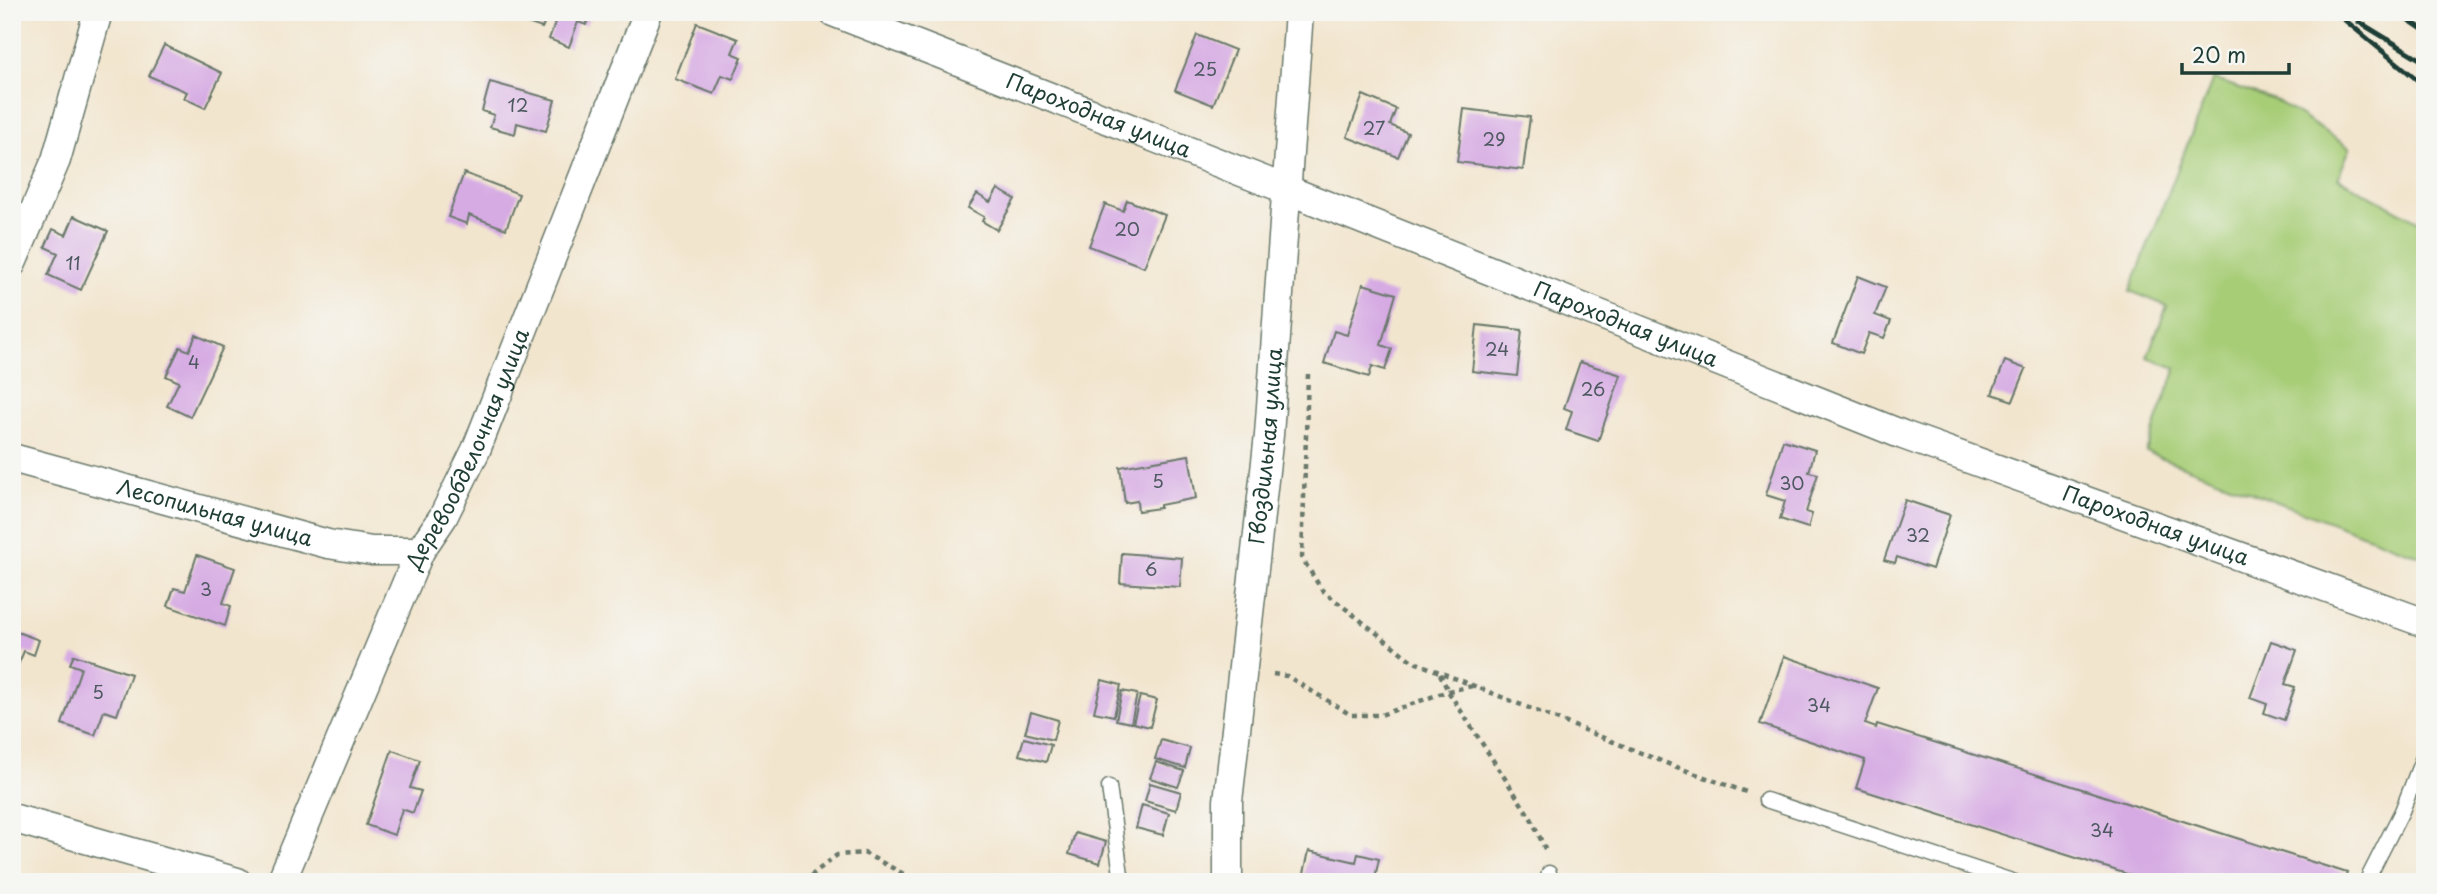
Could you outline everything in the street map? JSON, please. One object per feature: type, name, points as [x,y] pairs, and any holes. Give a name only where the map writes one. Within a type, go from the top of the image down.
[{"type":"street","points":[[12,263],[56,160],[98,12]]},
{"type":"street","name":"Деревообделочная улица","points":[[281,882],[420,551],[443,517],[476,450],[648,12]]},
{"type":"street","name":"Пароходная улица","points":[[834,12],[1903,435],[2425,623]]},
{"type":"street","name":"Гвоздильная улица","points":[[1228,882],[1228,801],[1269,435],[1299,12]]},
{"type":"street","name":"Лесопильная улица","points":[[12,458],[328,544],[372,551],[420,551]]},
{"type":"street","points":[[12,818],[237,882]]},
{"type":"lane","points":[[2366,882],[2402,811],[2425,752]]},
{"type":"lane","points":[[1110,787],[1122,882]]},
{"type":"lane","points":[[1766,800],[2015,882]]},
{"type":"path","points":[[1308,369],[1302,558],[1322,590],[1412,661],[1671,765],[1766,800]]},
{"type":"path","points":[[1242,671],[1287,676],[1351,715],[1381,715],[1448,691],[1474,686]]},
{"type":"path","points":[[1439,672],[1448,691],[1532,820],[1550,859],[1548,878]]},
{"type":"path","points":[[803,882],[836,855],[863,853],[919,882]]},
{"type":"green space","points":[[2213,79],[2277,101],[2350,148],[2338,178],[2425,225],[2425,558],[2146,452],[2176,368],[2147,357],[2167,306],[2130,291]]},
{"type":"building","points":[[528,12],[591,12],[586,25],[578,22],[569,47],[549,39],[555,23],[546,20],[542,28],[524,22]]},
{"type":"building","points":[[697,23],[738,39],[732,53],[742,57],[733,79],[722,75],[714,94],[675,79]]},
{"type":"building","points":[[1197,35],[1235,50],[1213,105],[1175,90]]},
{"type":"building","points":[[164,45],[222,73],[205,108],[184,98],[187,92],[149,76]]},
{"type":"building","points":[[490,82],[555,100],[546,131],[517,123],[515,134],[490,127],[494,115],[482,111]]},
{"type":"building","points":[[1363,95],[1396,109],[1390,125],[1408,133],[1398,157],[1347,137]]},
{"type":"building","points":[[1464,109],[1530,117],[1523,170],[1457,162]]},
{"type":"building","points":[[464,173],[519,194],[506,229],[469,215],[467,224],[448,217]]},
{"type":"building","points":[[998,189],[1015,199],[997,230],[982,221],[984,217],[968,208],[977,194],[990,202]]},
{"type":"building","points":[[1127,200],[1165,215],[1144,267],[1089,246],[1105,204],[1123,211]]},
{"type":"building","points":[[74,216],[108,231],[81,290],[48,275],[58,253],[45,247],[53,229],[66,235]]},
{"type":"building","points":[[1858,276],[1886,287],[1875,315],[1891,321],[1884,338],[1869,333],[1861,354],[1833,343]]},
{"type":"building","points":[[1363,284],[1396,294],[1381,345],[1392,349],[1385,370],[1372,366],[1369,377],[1324,363],[1334,331],[1347,335]]},
{"type":"building","points":[[1477,325],[1522,330],[1517,376],[1472,371]]},
{"type":"building","points":[[196,335],[223,347],[190,417],[167,406],[179,382],[166,376],[180,347],[189,351]]},
{"type":"building","points":[[2005,361],[2026,369],[2013,401],[1992,394]]},
{"type":"building","points":[[1580,362],[1621,375],[1598,441],[1566,430],[1572,411],[1564,408]]},
{"type":"building","points":[[1783,440],[1815,450],[1809,472],[1818,474],[1806,512],[1812,514],[1808,528],[1780,519],[1785,501],[1766,495]]},
{"type":"building","points":[[1189,455],[1196,498],[1138,511],[1137,501],[1125,503],[1120,467]]},
{"type":"building","points":[[1905,500],[1950,515],[1932,569],[1897,557],[1895,563],[1884,560]]},
{"type":"building","points":[[1122,553],[1182,558],[1180,587],[1120,583]]},
{"type":"building","points":[[197,555],[235,568],[223,603],[231,606],[225,626],[168,606],[174,588],[185,591]]},
{"type":"building","points":[[12,630],[39,640],[34,655],[24,651],[12,679]]},
{"type":"building","points":[[2271,641],[2297,650],[2285,684],[2295,687],[2284,720],[2264,713],[2267,704],[2250,698]]},
{"type":"building","points":[[74,655],[131,674],[117,715],[104,711],[95,735],[62,724],[81,668],[70,664]]},
{"type":"building","points":[[1784,656],[1878,688],[1865,724],[1876,728],[1877,724],[2347,873],[2344,882],[2152,882],[1856,788],[1865,760],[1760,724]]},
{"type":"building","points":[[1102,680],[1121,685],[1114,716],[1094,712]]},
{"type":"building","points":[[1122,691],[1137,694],[1131,723],[1116,720]]},
{"type":"building","points":[[1140,696],[1157,700],[1150,727],[1133,723]]},
{"type":"building","points":[[1031,712],[1058,720],[1053,740],[1025,733]]},
{"type":"building","points":[[1024,738],[1051,745],[1046,762],[1019,755]]},
{"type":"building","points":[[1161,740],[1190,748],[1185,768],[1155,759]]},
{"type":"building","points":[[392,750],[420,760],[410,788],[421,791],[413,813],[402,809],[394,835],[366,825]]},
{"type":"building","points":[[1156,762],[1184,771],[1178,787],[1150,778]]},
{"type":"building","points":[[1150,783],[1181,792],[1176,810],[1145,801]]},
{"type":"building","points":[[1142,805],[1169,813],[1163,835],[1136,828]]},
{"type":"building","points":[[1075,833],[1106,842],[1100,863],[1069,854]]},
{"type":"building","points":[[1309,851],[1356,862],[1358,854],[1379,859],[1374,882],[1302,882]]},
{"type":"railway","points":[[2335,12],[2425,86]]},
{"type":"railway","points":[[2397,12],[2425,31]]},
{"type":"railway","points":[[2359,22],[2425,62]]}]
